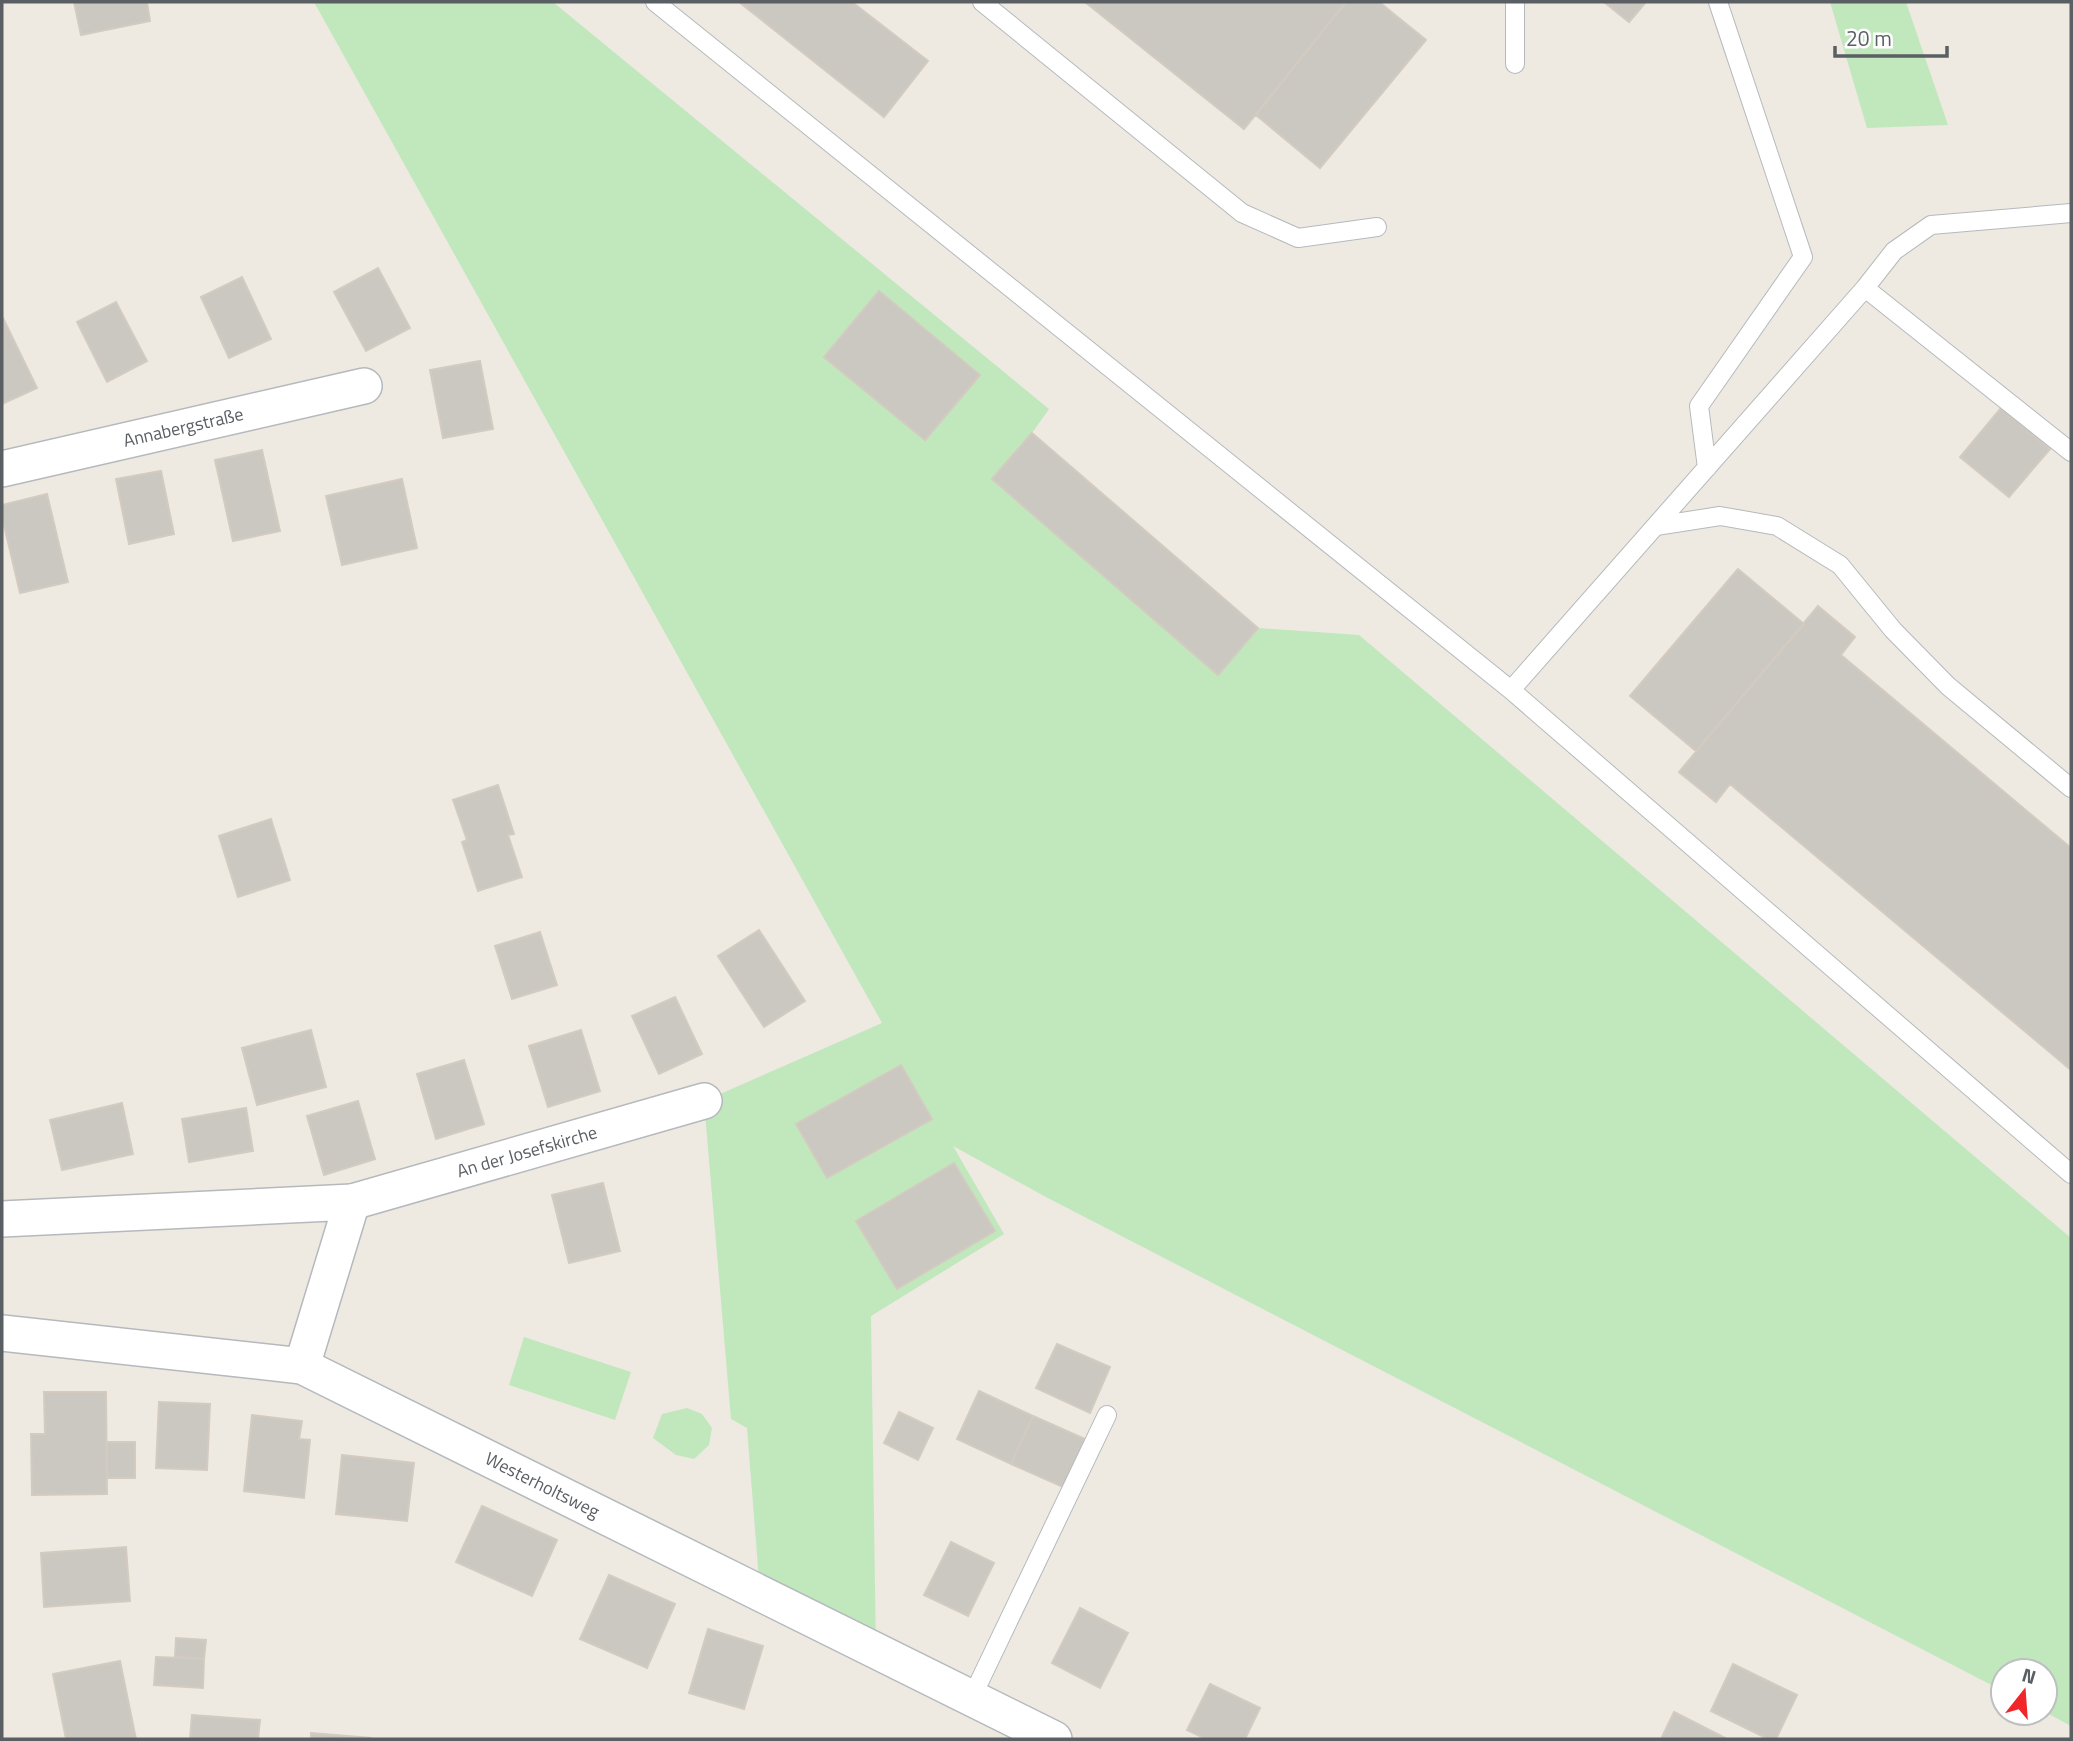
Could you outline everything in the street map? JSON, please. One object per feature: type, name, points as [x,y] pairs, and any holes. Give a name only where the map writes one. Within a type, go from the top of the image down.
[{"type":"street","name":"Annabergstraße","points":[[2,469],[364,386]]},
{"type":"street","name":"An der Josefskirche","points":[[2,1219],[352,1202],[704,1101]]},
{"type":"street","points":[[302,1366],[352,1202]]},
{"type":"street","name":"Westerholtsweg","points":[[2,1333],[302,1366],[1054,1739]]},
{"type":"lane","points":[[654,2],[1511,690],[2071,1174]]},
{"type":"lane","points":[[982,2],[1242,213],[1298,238],[1377,227]]},
{"type":"lane","points":[[1515,2],[1515,64]]},
{"type":"lane","points":[[1707,468],[1699,406],[1803,257],[1718,2]]},
{"type":"lane","points":[[1511,690],[1865,288],[1894,251],[1931,225],[2071,213]]},
{"type":"lane","points":[[1865,288],[2071,452]]},
{"type":"lane","points":[[1656,526],[1720,516],[1777,526],[1840,565],[1893,630],[1948,686],[2071,788]]},
{"type":"lane","points":[[971,1699],[1107,1415]]},
{"type":"green space","points":[[314,2],[553,2],[1049,409],[992,479],[1217,674],[1258,628],[1359,635],[2071,1238],[2071,1726],[2059,1720],[2059,1657],[1989,1657],[1989,1684],[1044,1196],[953,1146],[1004,1234],[871,1316],[876,1653],[760,1593],[747,1428],[731,1419],[704,1101],[882,1023]]},
{"type":"green space","points":[[1830,2],[1906,2],[1948,125],[1867,128]]},
{"type":"green space","points":[[524,1337],[631,1372],[615,1420],[509,1385]]},
{"type":"green space","points":[[687,1408],[702,1414],[712,1428],[709,1445],[694,1459],[676,1455],[653,1438],[662,1414]]},
{"type":"building","points":[[74,2],[147,2],[150,21],[81,35]]},
{"type":"building","points":[[739,2],[852,2],[928,61],[884,117]]},
{"type":"building","points":[[1085,2],[1346,2],[1244,129]]},
{"type":"building","points":[[1346,2],[1379,2],[1426,40],[1320,168],[1256,115]]},
{"type":"building","points":[[1604,2],[1646,2],[1629,22]]},
{"type":"building","points":[[378,268],[410,328],[366,351],[334,292]]},
{"type":"building","points":[[242,277],[271,339],[229,358],[201,297]]},
{"type":"building","points":[[879,291],[980,375],[925,440],[824,357]]},
{"type":"building","points":[[116,302],[147,361],[107,382],[77,322]]},
{"type":"building","points":[[2,316],[37,388],[2,404]]},
{"type":"building","points":[[480,361],[493,429],[443,438],[430,370]]},
{"type":"building","points":[[2001,408],[2050,449],[2009,497],[1960,457]]},
{"type":"building","points":[[1032,433],[1258,628],[1218,675],[992,479]]},
{"type":"building","points":[[262,450],[280,531],[233,541],[215,460]]},
{"type":"building","points":[[161,471],[174,534],[129,544],[116,479]]},
{"type":"building","points":[[402,479],[417,548],[342,565],[326,496]]},
{"type":"building","points":[[47,494],[68,582],[20,593],[2,517],[2,505]]},
{"type":"building","points":[[1738,569],[1804,624],[1696,751],[1630,696]]},
{"type":"building","points":[[1818,606],[1855,637],[1841,655],[2071,848],[2071,1070],[1730,784],[1716,802],[1679,772]]},
{"type":"building","points":[[498,785],[514,834],[508,835],[522,877],[478,891],[462,842],[467,840],[453,800]]},
{"type":"building","points":[[271,819],[290,880],[238,897],[219,836]]},
{"type":"building","points":[[759,930],[805,1001],[764,1027],[718,956]]},
{"type":"building","points":[[540,932],[557,985],[512,999],[495,946]]},
{"type":"building","points":[[675,997],[702,1054],[659,1074],[632,1016]]},
{"type":"building","points":[[311,1030],[326,1087],[257,1105],[242,1048]]},
{"type":"building","points":[[581,1030],[600,1091],[548,1107],[529,1046]]},
{"type":"building","points":[[464,1060],[484,1124],[436,1139],[417,1074]]},
{"type":"building","points":[[901,1065],[932,1119],[827,1178],[796,1124]]},
{"type":"building","points":[[358,1101],[375,1159],[324,1175],[307,1116]]},
{"type":"building","points":[[122,1103],[133,1154],[62,1170],[50,1120]]},
{"type":"building","points":[[246,1108],[253,1151],[189,1162],[182,1119]]},
{"type":"building","points":[[954,1163],[995,1231],[897,1289],[856,1221]]},
{"type":"building","points":[[603,1183],[620,1251],[569,1263],[552,1195]]},
{"type":"building","points":[[1057,1344],[1110,1367],[1090,1413],[1036,1388]]},
{"type":"building","points":[[979,1391],[1033,1416],[1011,1464],[957,1439]]},
{"type":"building","points":[[44,1392],[106,1392],[107,1494],[32,1495],[31,1434],[45,1434]]},
{"type":"building","points":[[159,1402],[210,1404],[207,1470],[156,1468]]},
{"type":"building","points":[[899,1412],[933,1428],[918,1460],[884,1443]]},
{"type":"building","points":[[252,1415],[302,1421],[299,1439],[310,1440],[304,1498],[244,1491]]},
{"type":"building","points":[[1033,1416],[1085,1439],[1063,1487],[1011,1464]]},
{"type":"building","points":[[107,1442],[135,1442],[135,1478],[107,1478]]},
{"type":"building","points":[[342,1455],[414,1463],[407,1521],[336,1514]]},
{"type":"building","points":[[482,1506],[557,1540],[532,1596],[456,1562]]},
{"type":"building","points":[[951,1542],[994,1563],[968,1616],[924,1595]]},
{"type":"building","points":[[126,1547],[130,1601],[44,1607],[41,1553]]},
{"type":"building","points":[[609,1575],[675,1604],[647,1668],[580,1639]]},
{"type":"building","points":[[1080,1608],[1128,1633],[1100,1688],[1052,1663]]},
{"type":"building","points":[[708,1629],[763,1646],[744,1709],[689,1693]]},
{"type":"building","points":[[176,1638],[206,1640],[204,1659],[175,1657]]},
{"type":"building","points":[[156,1657],[204,1659],[203,1688],[154,1685]]},
{"type":"building","points":[[120,1661],[136,1739],[66,1739],[53,1674]]},
{"type":"building","points":[[1733,1664],[1797,1695],[1776,1739],[1768,1739],[1711,1711]]},
{"type":"building","points":[[1210,1684],[1260,1708],[1245,1739],[1206,1739],[1187,1730]]},
{"type":"building","points":[[1674,1712],[1727,1739],[1661,1739]]},
{"type":"building","points":[[192,1715],[260,1720],[258,1739],[190,1739]]},
{"type":"building","points":[[311,1733],[371,1738],[371,1739],[311,1739]]}]
